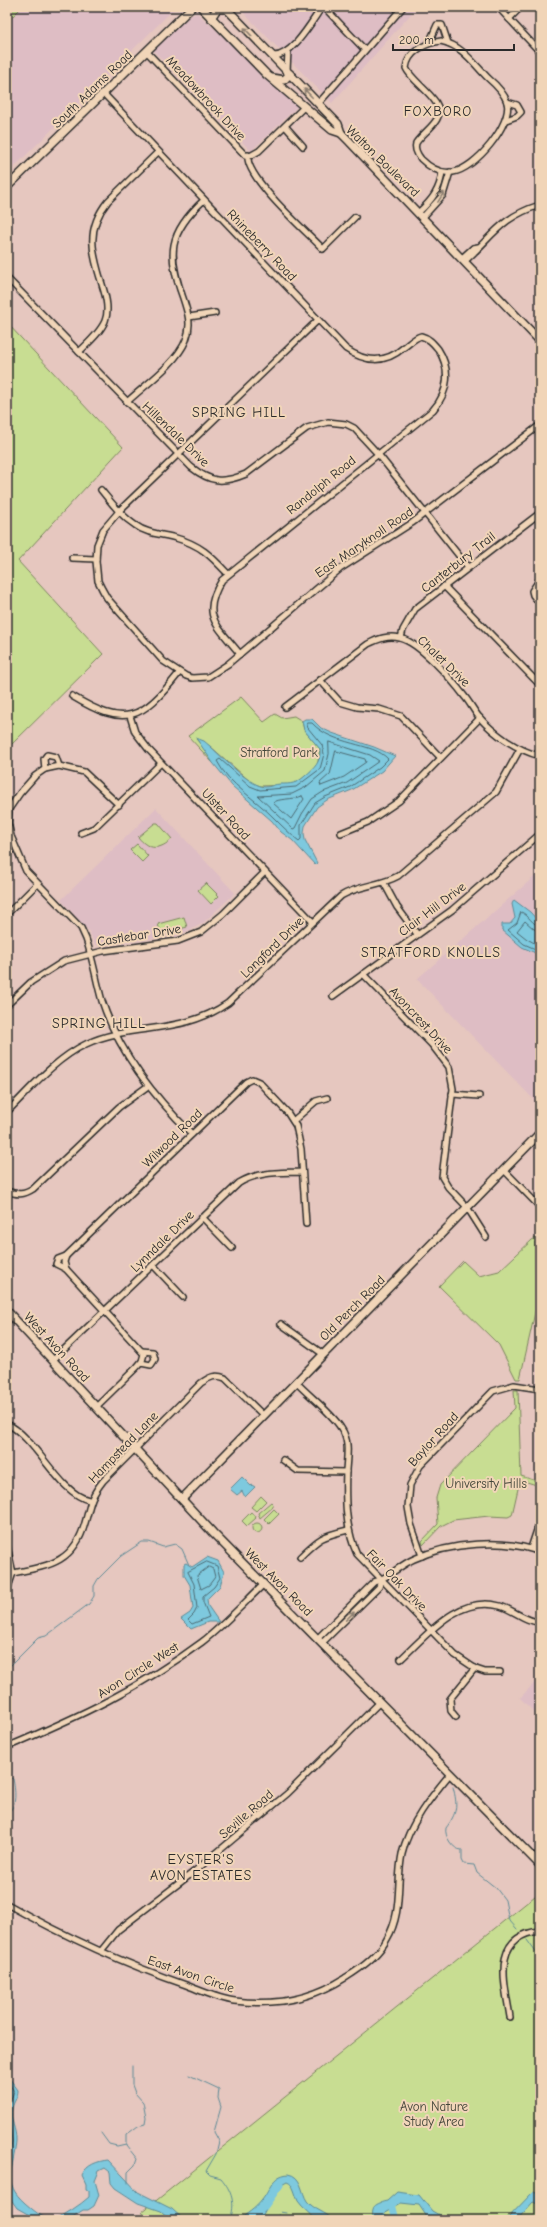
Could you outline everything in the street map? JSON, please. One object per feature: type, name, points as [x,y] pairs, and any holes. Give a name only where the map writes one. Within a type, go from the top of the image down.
[{"type":"street","name":"South Adams Road","points":[[7,186],[104,94],[192,7]]},
{"type":"street","name":"Walton Boulevard","points":[[201,7],[270,78],[332,130],[341,133],[421,214],[540,341]]},
{"type":"street","points":[[272,56],[280,55],[288,51],[302,36],[323,7],[365,50]]},
{"type":"street","points":[[498,7],[540,52]]},
{"type":"street","points":[[508,19],[521,7]]},
{"type":"street","points":[[211,18],[217,9],[226,8],[338,124],[341,133]]},
{"type":"street","points":[[314,115],[321,113],[321,106],[365,50],[401,8]]},
{"type":"street","points":[[429,44],[437,25],[442,25],[448,43]]},
{"type":"street","points":[[448,43],[462,50],[494,83],[507,102],[506,120],[502,130],[470,164],[454,172],[442,172],[426,164],[417,154],[415,146],[437,119],[439,107],[406,68],[407,63],[414,54],[429,44],[448,43]]},
{"type":"street","points":[[270,78],[284,80],[288,72],[288,51]]},
{"type":"street","name":"Meadowbrook Drive","points":[[147,52],[240,150],[248,155],[259,151],[304,107]]},
{"type":"street","name":"Rhineberry Road","points":[[104,94],[346,349],[358,357],[370,360],[390,358],[421,336]]},
{"type":"street","points":[[506,120],[517,116],[520,112],[517,105],[507,102]]},
{"type":"street","points":[[285,126],[303,146]]},
{"type":"street","points":[[79,352],[98,332],[105,322],[107,314],[107,303],[93,255],[93,231],[95,222],[101,210],[108,201],[158,152]]},
{"type":"street","points":[[248,155],[248,163],[262,186],[323,249],[355,217]]},
{"type":"street","points":[[421,214],[434,197],[441,182],[442,172]]},
{"type":"street","points":[[421,214],[443,195],[450,172]]},
{"type":"street","points":[[127,402],[178,355],[188,335],[189,317],[172,265],[173,246],[179,229],[204,200]]},
{"type":"street","points":[[463,260],[514,215],[540,205]]},
{"type":"street","name":"Hillendale Drive","points":[[7,278],[127,402],[179,454],[206,478],[226,481],[246,474],[307,428],[334,422],[346,424],[354,428],[378,454],[468,567]]},
{"type":"street","points":[[189,317],[215,313]]},
{"type":"street","points":[[72,696],[107,714],[118,717],[130,716],[156,699],[179,673],[163,661],[107,598],[98,581],[96,559],[99,538],[103,530],[119,511],[318,320]]},
{"type":"street","name":"Randolph Road","points":[[240,654],[214,621],[211,609],[215,591],[228,574],[438,404],[445,389],[447,373],[444,360],[432,342],[427,337],[421,336]]},
{"type":"street","name":"East Maryknoll Road","points":[[179,673],[192,678],[208,677],[240,654],[334,573],[425,513],[540,425]]},
{"type":"street","points":[[101,490],[119,511],[142,529],[185,541],[202,548],[228,574]]},
{"type":"street","name":"Canterbury Trail","points":[[401,638],[403,630],[415,609],[540,513]]},
{"type":"street","points":[[72,558],[96,559]]},
{"type":"street","points":[[540,579],[532,591],[533,595],[540,604]]},
{"type":"street","points":[[444,586],[540,685]]},
{"type":"street","name":"Chalet Drive","points":[[285,707],[379,638],[401,638],[418,648],[465,697],[480,718],[507,741],[520,749],[540,756]]},
{"type":"street","points":[[320,680],[340,702],[357,708],[386,711],[401,716],[440,757]]},
{"type":"street","name":"Ulster Road","points":[[130,716],[135,732],[162,763],[314,922]]},
{"type":"street","points":[[341,833],[368,822],[399,801],[440,757],[480,718]]},
{"type":"street","name":"Longford Drive","points":[[7,1112],[57,1063],[86,1044],[116,1035],[192,1022],[217,1011],[242,992],[314,922],[349,891],[384,883],[407,870],[496,792],[520,749]]},
{"type":"street","points":[[45,769],[44,759],[47,755],[56,757],[59,766]]},
{"type":"street","points":[[81,833],[94,828],[162,763]]},
{"type":"street","points":[[118,805],[84,772],[59,766],[45,769],[35,776],[9,805],[7,819],[11,836],[22,864],[37,884],[81,928],[91,953],[101,998],[116,1035],[129,1060],[148,1086],[192,1134]]},
{"type":"street","name":"Clair Hill Drive","points":[[333,996],[452,910],[539,835]]},
{"type":"street","name":"Castlebar Drive","points":[[7,1005],[31,982],[51,967],[64,961],[91,953],[190,938],[212,924],[265,872]]},
{"type":"street","points":[[384,883],[397,907],[417,934]]},
{"type":"street","points":[[7,914],[37,884]]},
{"type":"street","name":"Avoncrest Drive","points":[[364,974],[443,1057],[449,1067],[452,1075],[452,1094],[442,1177],[448,1187],[468,1207],[486,1237]]},
{"type":"street","name":"Wilwood Road","points":[[96,1407],[141,1363],[151,1365],[155,1359],[153,1352],[142,1351],[66,1269],[56,1264],[58,1259],[66,1256],[246,1082],[252,1079],[259,1082],[293,1121]]},
{"type":"street","points":[[7,1191],[15,1194],[24,1194],[33,1189],[119,1107],[148,1086]]},
{"type":"street","points":[[452,1094],[479,1096]]},
{"type":"street","points":[[306,1224],[299,1140],[293,1121],[316,1101],[327,1098]]},
{"type":"street","name":"Old Perch Road","points":[[182,1499],[540,1133]]},
{"type":"street","points":[[504,1170],[540,1207]]},
{"type":"street","name":"Lynndale Drive","points":[[53,1360],[239,1183],[253,1175],[302,1172]]},
{"type":"street","points":[[202,1217],[232,1248]]},
{"type":"street","points":[[66,1256],[64,1262],[66,1269]]},
{"type":"street","points":[[153,1265],[183,1297]]},
{"type":"street","name":"West Avon Road","points":[[7,1310],[182,1499],[540,1865]]},
{"type":"street","points":[[281,1324],[323,1354]]},
{"type":"street","points":[[141,1363],[144,1358],[142,1351]]},
{"type":"street","name":"Hampstead Lane","points":[[12,1574],[53,1564],[72,1550],[84,1524],[89,1500],[102,1481],[201,1383],[210,1377],[217,1376],[225,1378],[263,1416]]},
{"type":"street","name":"Fair Oak Drive","points":[[296,1382],[341,1428],[348,1450],[346,1472],[348,1530],[356,1554],[455,1655],[475,1668],[485,1672],[500,1672]]},
{"type":"street","name":"Baylor Road","points":[[422,1556],[411,1524],[408,1507],[410,1485],[420,1466],[493,1391],[514,1386],[540,1388]]},
{"type":"street","points":[[7,1424],[36,1452],[70,1489],[81,1498],[89,1500]]},
{"type":"street","points":[[283,1460],[298,1471],[346,1472]]},
{"type":"street","points":[[531,1548],[540,1521]]},
{"type":"street","points":[[300,1557],[319,1538],[325,1535],[348,1530]]},
{"type":"street","points":[[320,1640],[379,1587],[381,1580],[397,1567],[422,1556],[454,1548],[475,1545],[511,1544],[531,1548],[540,1552]]},
{"type":"street","points":[[7,1546],[12,1574],[7,1590]]},
{"type":"street","name":"Avon Circle West","points":[[7,1747],[104,1705],[149,1679],[203,1641],[264,1584]]},
{"type":"street","points":[[401,1659],[430,1630],[450,1615],[466,1608],[482,1605],[499,1606],[529,1620],[540,1622]]},
{"type":"street","points":[[456,1717],[451,1711],[450,1699],[475,1668]]},
{"type":"street","name":"Seville Road","points":[[101,1951],[118,1930],[201,1866],[288,1793],[380,1702]]},
{"type":"street","name":"East Avon Circle","points":[[101,1951],[163,1977],[233,2001],[261,2003],[285,2002],[301,1999],[329,1988],[355,1972],[387,1941],[397,1914],[400,1864],[404,1845],[413,1826],[450,1774]]},
{"type":"street","points":[[7,1904],[101,1951]]},
{"type":"street","points":[[510,2017],[503,1973],[505,1956],[519,1938],[529,1933],[540,1931]]},
{"type":"shaded area","points":[[7,7],[176,7],[7,174]]},
{"type":"shaded area","points":[[238,7],[417,7],[332,103]]},
{"type":"shaded area","points":[[197,13],[299,105],[251,151],[153,50],[190,16]]},
{"type":"shaded area","points":[[156,808],[235,893],[202,924],[177,936],[95,945],[89,931],[61,900]]},
{"type":"shaded area","points":[[535,876],[540,881],[540,1106],[417,979]]},
{"type":"shaded area","points":[[540,1677],[540,1718],[520,1698]]},
{"type":"green space","points":[[7,7],[22,7],[7,22]]},
{"type":"green space","points":[[7,323],[123,447],[18,561],[103,654],[7,749]]},
{"type":"green space","name":"Stratford Park","points":[[241,697],[264,722],[275,714],[282,718],[294,716],[302,721],[304,730],[320,749],[317,767],[298,782],[290,785],[261,786],[252,783],[210,746],[196,739],[204,748],[213,763],[188,736]]},
{"type":"green space","points":[[155,823],[158,823],[172,839],[168,843],[159,847],[150,847],[142,842],[138,837]]},
{"type":"green space","points":[[137,844],[148,856],[142,862],[130,850]]},
{"type":"green space","points":[[206,883],[219,896],[211,904],[198,890]]},
{"type":"green space","points":[[184,917],[187,927],[161,934],[158,924]]},
{"type":"green space","points":[[540,1236],[540,1240],[535,1242],[536,1308],[520,1379],[516,1379],[499,1345],[439,1286],[463,1261],[479,1276],[499,1271],[532,1240]]},
{"type":"green space","name":"University Hills","points":[[514,1390],[518,1390],[521,1476],[540,1482],[540,1486],[520,1480],[512,1515],[508,1517],[489,1516],[453,1520],[441,1526],[423,1545],[422,1541],[438,1524],[436,1498],[440,1485],[515,1408]]},
{"type":"green space","points":[[261,1496],[266,1501],[256,1511],[251,1507]]},
{"type":"green space","points":[[271,1502],[273,1507],[260,1518],[258,1513]]},
{"type":"green space","points":[[274,1509],[279,1514],[269,1524],[264,1519]]},
{"type":"green space","points":[[251,1512],[256,1518],[247,1526],[242,1521]]},
{"type":"green space","points":[[255,1523],[259,1523],[261,1524],[261,1532],[255,1533],[252,1530],[252,1526]]},
{"type":"green space","name":"Avon Nature Study Area","points":[[540,1892],[540,2220],[148,2220],[142,2212]]},
{"type":"water","points":[[305,719],[312,719],[321,728],[332,733],[374,747],[395,756],[382,771],[352,790],[327,800],[317,807],[305,826],[304,833],[305,840],[317,863],[315,865],[292,840],[281,832],[272,821],[232,786],[213,763],[196,738],[204,741],[233,768],[258,785],[269,787],[278,784],[290,784],[299,781],[314,768],[318,762],[320,754],[320,749],[304,730],[302,721]]},
{"type":"water","points":[[514,900],[530,912],[540,923],[540,955],[522,947],[502,930],[502,924],[510,924],[515,918],[512,904]]},
{"type":"water","points":[[242,1477],[251,1486],[252,1485],[255,1487],[245,1497],[242,1491],[237,1495],[230,1489]]},
{"type":"water","points":[[207,1557],[218,1561],[224,1572],[220,1586],[207,1599],[208,1606],[219,1622],[208,1622],[191,1629],[181,1619],[190,1613],[193,1608],[190,1585],[184,1575],[184,1564],[186,1563],[192,1567]]},
{"type":"water","points":[[7,2075],[18,2090],[11,2112],[16,2141],[11,2182],[13,2188],[25,2203],[40,2215],[51,2220],[33,2220],[31,2216],[17,2208],[7,2194]]},
{"type":"water","points":[[108,2160],[138,2192],[172,2209],[184,2220],[171,2220],[161,2211],[138,2203],[115,2188],[111,2183],[110,2172],[105,2168],[99,2171],[95,2181],[99,2195],[94,2206],[88,2210],[83,2210],[68,2220],[55,2220],[89,2197],[89,2191],[86,2189],[86,2184],[82,2175],[86,2169],[100,2161]]},
{"type":"water","points":[[288,2174],[293,2175],[299,2181],[307,2201],[333,2220],[315,2220],[300,2204],[293,2187],[287,2182],[277,2189],[270,2198],[259,2220],[237,2220],[260,2203],[278,2177]]},
{"type":"water","points":[[534,2191],[540,2194],[540,2205],[533,2202],[517,2220],[506,2220]]},
{"type":"water","points":[[397,2192],[419,2195],[432,2211],[448,2220],[429,2220],[419,2205],[401,2203],[384,2213],[387,2216],[396,2217],[399,2220],[373,2220],[372,2212],[374,2206],[387,2201]]},
{"type":"waterway","points":[[7,1669],[38,1638],[46,1636],[89,1604],[94,1596],[94,1586],[98,1579],[121,1556],[142,1542],[149,1542],[163,1547],[175,1544],[182,1549],[189,1565]]},
{"type":"waterway","points":[[7,1766],[7,1771]]},
{"type":"waterway","points":[[7,1776],[13,1779],[15,1793],[13,1807],[7,1813]]},
{"type":"waterway","points":[[453,1787],[456,1799],[456,1809],[446,1828],[446,1835],[455,1848],[462,1850],[462,1860],[464,1864],[474,1865],[477,1873],[496,1888],[505,1900],[509,1920],[517,1929]]},
{"type":"waterway","points":[[527,1940],[540,1958]]},
{"type":"waterway","points":[[128,2183],[128,2172],[135,2165],[137,2159],[126,2145],[126,2135],[138,2126],[145,2124],[146,2118],[143,2102],[135,2093],[132,2085],[132,2066]]},
{"type":"waterway","points":[[189,2075],[219,2089],[218,2098],[221,2107],[214,2132],[219,2141],[216,2154],[206,2171],[210,2175],[221,2178],[228,2188],[233,2203],[230,2220]]},
{"type":"waterway","points":[[101,2133],[109,2144],[117,2146],[126,2144]]},
{"type":"waterway","points":[[265,2206],[280,2185]]},
{"type":"waterway","points":[[394,2202],[392,2204],[396,2220]]},
{"type":"waterway","points":[[277,2220],[280,2212],[286,2213]]},
{"type":"district","name":"FOXBORO","points":[[438,111]]},
{"type":"district","name":"SPRING HILL","points":[[239,412]]},
{"type":"district","name":"STRATFORD KNOLLS","points":[[431,952]]},
{"type":"district","name":"SPRING HILL","points":[[99,1023]]},
{"type":"district","name":"EYSTER'S AVON ESTATES","points":[[201,1868]]}]
